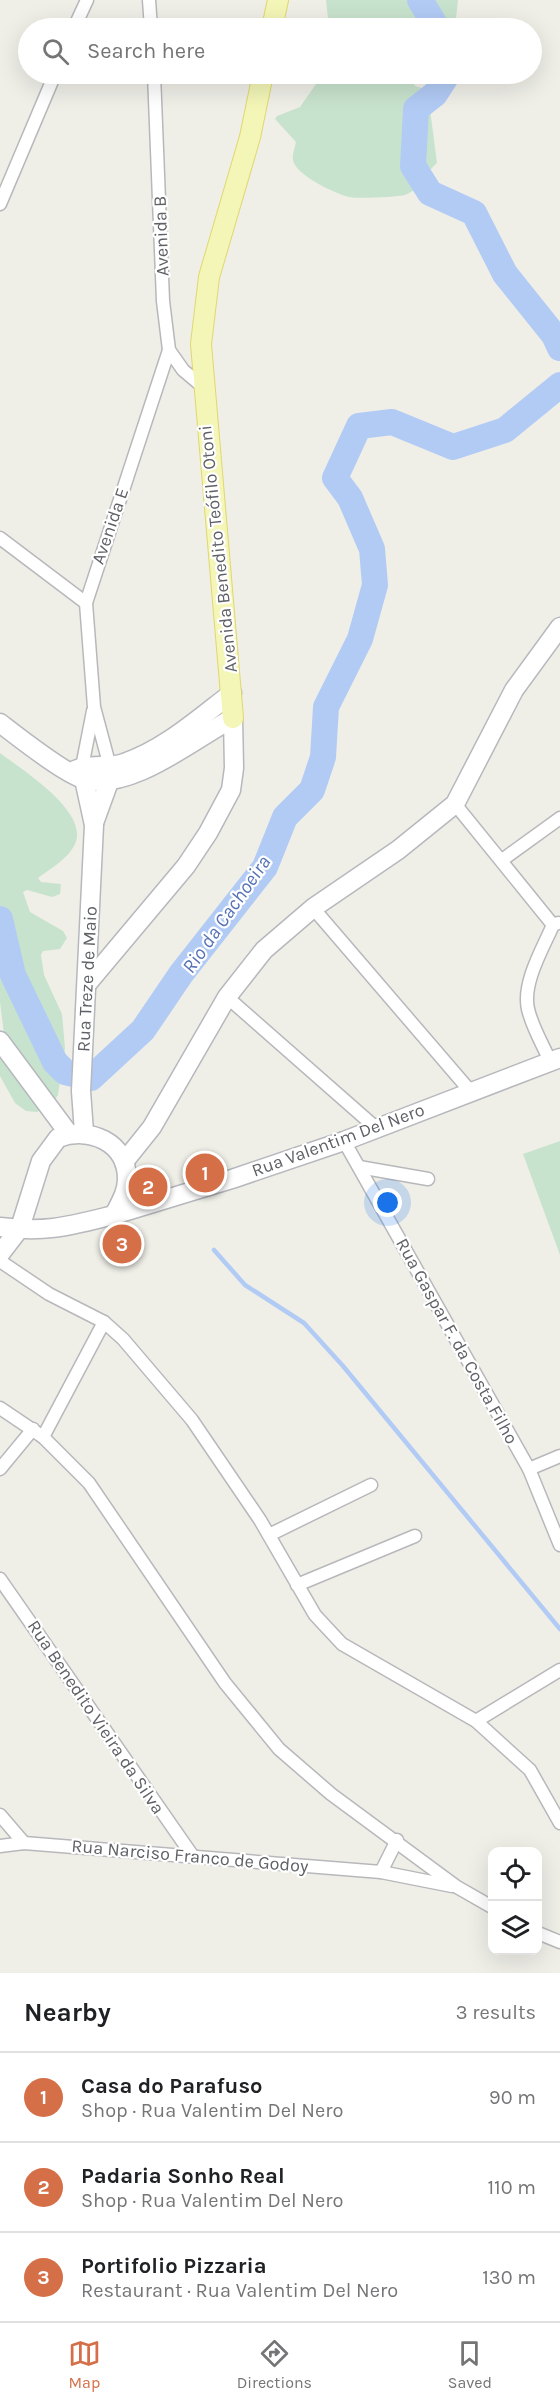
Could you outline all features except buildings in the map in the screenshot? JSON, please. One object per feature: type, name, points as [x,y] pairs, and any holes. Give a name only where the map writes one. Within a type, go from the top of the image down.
[{"type":"main road","points":[[274,18],[278,0]]},
{"type":"main road","name":"Avenida Benedito Teófilo Otoni","points":[[87,984],[186,866],[208,833],[231,790],[234,768],[232,693],[202,386],[201,344],[209,277],[250,137],[261,84]]},
{"type":"main road","points":[[124,1162],[152,1127],[227,997],[264,950],[313,908],[398,850],[455,804],[514,690],[560,627]]},
{"type":"main road","points":[[110,773],[152,751],[232,693]]},
{"type":"main road","points":[[0,723],[79,772],[110,773],[149,769],[233,718]]},
{"type":"main road","name":"Rua Treze de Maio","points":[[79,772],[94,825]]},
{"type":"main road","name":"Rua Treze de Maio","points":[[77,1133],[94,825],[110,773]]},
{"type":"main road","points":[[0,1041],[77,1133]]},
{"type":"main road","name":"Rua Valentim Del Nero","points":[[0,1227],[51,1230],[114,1215],[232,1179],[344,1141],[375,1127],[555,1060]]},
{"type":"main road","points":[[0,1254],[20,1228],[41,1161],[51,1144],[77,1133],[101,1137],[115,1148],[124,1162],[127,1179],[124,1195],[114,1215]]},
{"type":"street","points":[[79,18],[87,0]]},
{"type":"street","points":[[149,0],[150,18]]},
{"type":"street","points":[[0,204],[51,84]]},
{"type":"street","name":"Avenida B","points":[[154,84],[163,301],[169,350]]},
{"type":"street","points":[[169,350],[183,370],[202,386]]},
{"type":"street","name":"Avenida E","points":[[110,773],[94,707],[86,603],[169,350]]},
{"type":"street","points":[[0,538],[86,603]]},
{"type":"street","name":"Avenida E","points":[[79,772],[94,707]]},
{"type":"street","points":[[455,804],[557,923],[532,975],[527,1000],[528,1011],[555,1060]]},
{"type":"street","points":[[502,860],[560,818]]},
{"type":"street","points":[[313,908],[471,1092]]},
{"type":"street","points":[[227,997],[375,1127]]},
{"type":"street","name":"Rua Gaspar F. da Costa Filho","points":[[344,1141],[529,1469],[560,1545]]},
{"type":"street","points":[[359,1167],[428,1179]]},
{"type":"street","points":[[0,1261],[50,1294],[104,1322],[144,1361],[192,1420],[269,1535],[315,1615],[342,1644],[476,1721],[530,1770],[560,1823]]},
{"type":"street","points":[[0,1469],[38,1433],[104,1322]]},
{"type":"street","points":[[0,1408],[38,1433],[89,1483],[225,1683],[279,1749],[331,1794],[397,1840],[456,1887],[488,1905]]},
{"type":"street","points":[[529,1469],[560,1456]]},
{"type":"street","points":[[269,1535],[371,1485]]},
{"type":"street","points":[[297,1585],[415,1536]]},
{"type":"street","name":"Rua Benedito Vieira da Silva","points":[[0,1579],[192,1855]]},
{"type":"street","points":[[476,1721],[560,1670]]},
{"type":"street","points":[[0,1815],[24,1843]]},
{"type":"street","points":[[381,1872],[397,1840]]},
{"type":"street","name":"Rua Narciso Franco de Godoy","points":[[0,1846],[24,1843],[192,1855],[381,1872],[456,1887]]},
{"type":"street","points":[[542,1935],[560,1942]]},
{"type":"green space","points":[[326,0],[458,0],[456,18],[328,18]]},
{"type":"green space","points":[[316,84],[414,84],[425,89],[428,94],[437,163],[415,189],[405,195],[368,198],[349,197],[335,192],[308,178],[295,166],[293,153],[296,142],[275,119],[277,116],[300,107]]},
{"type":"green space","points":[[0,753],[51,792],[73,819],[77,832],[75,844],[68,854],[38,878],[41,882],[61,884],[60,894],[52,897],[27,890],[23,892],[30,912],[63,931],[67,938],[60,949],[43,951],[41,955],[44,975],[62,1014],[65,1048],[58,1095],[50,1106],[37,1112],[26,1111],[15,1103],[0,1076],[0,1041],[5,1042],[0,1002]]},
{"type":"green space","points":[[560,1141],[560,1255],[523,1154]]},
{"type":"waterway","name":"Rio da Cachoeira","points":[[420,0],[431,18]]},
{"type":"waterway","name":"Rio da Cachoeira","points":[[442,84],[435,94],[416,109],[413,166],[430,193],[474,213],[505,274],[554,335],[560,348]]},
{"type":"waterway","name":"Rio da Cachoeira","points":[[0,919],[13,975],[55,1062],[65,1072],[91,1078],[143,1030],[181,974],[265,867],[285,817],[312,790],[323,757],[326,707],[360,639],[375,585],[372,549],[350,498],[335,478],[359,426],[392,422],[453,447],[505,430],[560,385]]},
{"type":"waterway","points":[[214,1250],[245,1285],[304,1323],[343,1366],[560,1629]]},
{"type":"place","name":"Casa do Parafuso","points":[[205,1173]]},
{"type":"place","name":"Padaria Sonho Real","points":[[148,1187]]},
{"type":"place","name":"Portifolio Pizzaria","points":[[122,1244]]}]
